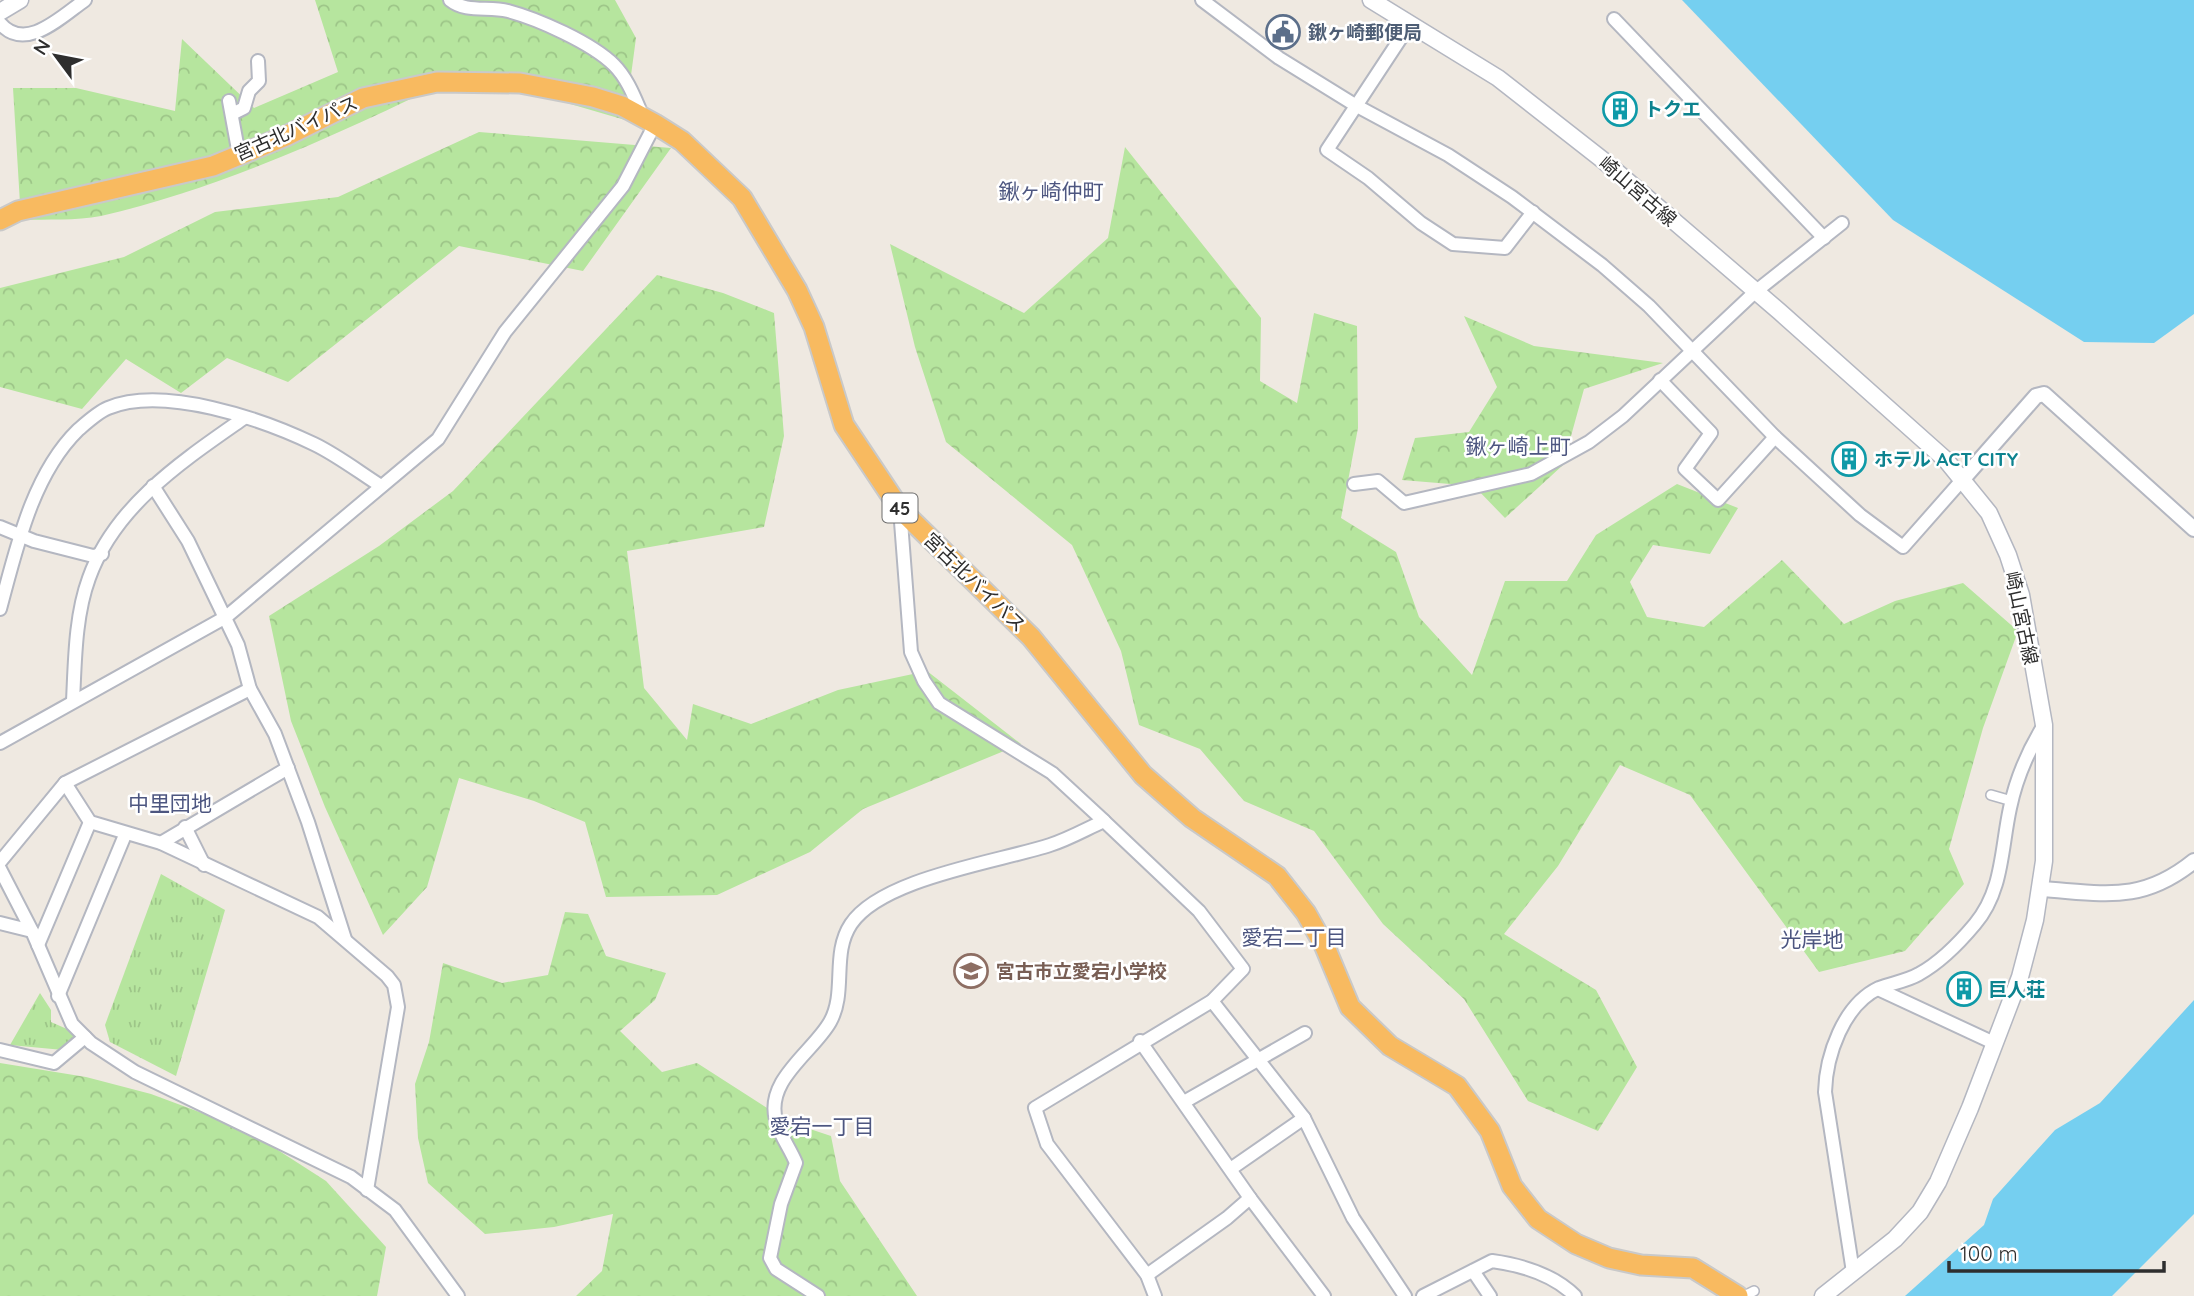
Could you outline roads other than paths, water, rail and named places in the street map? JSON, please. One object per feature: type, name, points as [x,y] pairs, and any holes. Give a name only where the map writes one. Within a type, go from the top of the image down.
[{"type":"highway","name":"宮古北バイパス","points":[[0,220],[18,211],[213,166],[363,98],[437,82],[520,83],[593,97],[649,121],[682,141],[742,198],[797,289],[809,316],[844,425],[900,509],[1031,637],[1143,775],[1192,818],[1277,876],[1306,913],[1325,947],[1350,1007],[1390,1046],[1457,1086],[1490,1131],[1512,1186],[1538,1219],[1576,1244],[1608,1258],[1641,1265],[1683,1267],[1706,1274],[1737,1294]]},
{"type":"main road","points":[[0,12],[20,0]]},
{"type":"main road","name":"崎山宮古線","points":[[1371,0],[1497,78],[1604,161],[1946,460],[1989,513],[2018,585],[2044,724],[2042,889],[2020,977],[1954,1149],[1920,1212],[1895,1239],[1823,1296]]},
{"type":"street","points":[[0,23],[8,32],[18,36],[33,34],[85,0]]},
{"type":"street","points":[[0,743],[226,617],[438,439],[505,332],[623,186],[649,121],[628,82],[614,64],[596,52],[508,11],[463,7],[450,0]]},
{"type":"street","points":[[1202,0],[1279,58],[1355,105],[1448,155],[1533,212],[1640,298],[1775,437],[1860,515],[1903,547],[2036,396],[2044,394],[2194,529]]},
{"type":"street","points":[[1614,19],[1824,238]]},
{"type":"street","points":[[1410,24],[1327,150],[1367,178],[1421,223],[1453,244],[1505,248],[1533,212]]},
{"type":"street","points":[[239,155],[230,108],[244,108],[249,91],[259,82],[258,61]]},
{"type":"street","points":[[1354,484],[1378,481],[1404,502],[1531,474],[1589,442],[1623,416],[1755,292],[1842,223]]},
{"type":"street","points":[[1660,380],[1711,433],[1685,469],[1718,500],[1775,437]]},
{"type":"street","points":[[0,610],[32,503],[59,453],[78,430],[106,409],[127,403],[159,401],[216,409],[314,444],[382,486]]},
{"type":"street","points":[[73,701],[81,610],[89,577],[102,554],[140,498],[244,418]]},
{"type":"street","points":[[153,486],[188,541],[238,645],[250,689],[275,734],[288,768],[345,939]]},
{"type":"street","points":[[900,509],[911,652],[924,681],[939,703],[1052,774],[1199,911],[1243,970],[1212,1000],[1140,1041],[1071,1088],[1035,1108],[1047,1144],[1147,1276],[1155,1296]]},
{"type":"street","points":[[0,527],[21,536],[93,556],[102,554]]},
{"type":"street","points":[[0,862],[65,783],[250,689]]},
{"type":"street","points":[[1853,1272],[1825,1092],[1825,1074],[1837,1038],[1863,998],[1878,989],[1919,974],[1978,921],[1993,895],[2021,770],[2044,724]]},
{"type":"street","points":[[161,843],[288,768]]},
{"type":"street","points":[[65,783],[90,822],[125,835],[161,843],[318,917],[394,985],[398,1007],[367,1190]]},
{"type":"street","points":[[1991,794],[2012,801]]},
{"type":"street","points":[[817,1296],[776,1269],[770,1258],[781,1204],[796,1163],[779,1131],[774,1106],[777,1092],[796,1063],[816,1044],[832,1019],[838,997],[843,940],[851,924],[863,911],[904,887],[1053,844],[1104,821]]},
{"type":"street","points":[[38,945],[90,822]]},
{"type":"street","points":[[185,827],[204,865]]},
{"type":"street","points":[[58,996],[125,835]]},
{"type":"street","points":[[2042,889],[2108,896],[2136,891],[2162,883],[2194,861]]},
{"type":"street","points":[[0,869],[32,931],[72,1024],[85,1037],[135,1072],[351,1177],[395,1210],[458,1296]]},
{"type":"street","points":[[0,923],[32,931]]},
{"type":"street","points":[[1878,989],[1994,1043]]},
{"type":"street","points":[[1212,1000],[1304,1118],[1353,1218],[1405,1296]]},
{"type":"street","points":[[1184,1102],[1305,1033]]},
{"type":"street","points":[[0,1050],[54,1063],[85,1037]]},
{"type":"street","points":[[1140,1041],[1232,1168],[1250,1198],[1324,1296]]},
{"type":"street","points":[[1232,1168],[1304,1118]]},
{"type":"street","points":[[1147,1276],[1227,1219],[1250,1198]]},
{"type":"street","points":[[1423,1296],[1492,1261],[1514,1264],[1565,1286],[1575,1296]]},
{"type":"street","points":[[1473,1271],[1490,1296]]},
{"type":"water","points":[[1682,0],[2194,0],[2194,314],[2154,343],[2084,342],[1893,220]]},
{"type":"water","points":[[2194,1000],[2194,1214],[2112,1296],[1905,1296],[1984,1225],[1993,1199],[2055,1130],[2100,1103]]},
{"type":"place","name":"鍬ヶ崎郵便局","points":[[1283,32]]},
{"type":"place","name":"トクエ","points":[[1620,109]]},
{"type":"place","name":"ホテル ACT CITY","points":[[1849,459]]},
{"type":"place","name":"宮古市立愛宕小学校","points":[[971,971]]},
{"type":"place","name":"巨人荘","points":[[1964,989]]},
{"type":"district","name":"鍬ヶ崎仲町","points":[[1051,191]]},
{"type":"district","name":"鍬ヶ崎上町","points":[[1518,446]]},
{"type":"district","name":"中里団地","points":[[170,803]]},
{"type":"district","name":"愛宕二丁目","points":[[1294,937]]},
{"type":"district","name":"光岸地","points":[[1812,939]]},
{"type":"district","name":"愛宕一丁目","points":[[822,1126]]}]
